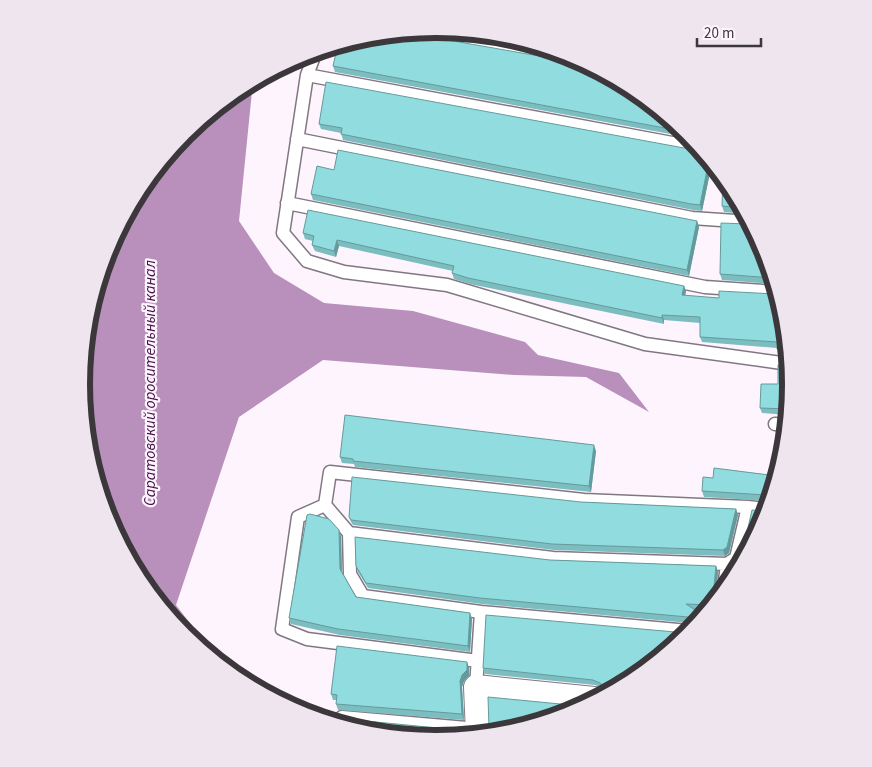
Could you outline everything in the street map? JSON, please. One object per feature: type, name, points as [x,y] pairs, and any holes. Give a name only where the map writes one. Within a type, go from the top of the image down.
[{"type":"street","points":[[478,727],[476,687],[581,698]]},
{"type":"lane","points":[[452,38],[537,53]]},
{"type":"lane","points":[[312,61],[307,75],[283,234],[307,261],[344,272],[447,285],[645,344],[781,363]]},
{"type":"lane","points":[[307,75],[687,146]]},
{"type":"lane","points":[[297,139],[692,218],[741,221]]},
{"type":"lane","points":[[287,203],[705,286],[769,291]]},
{"type":"lane","points":[[679,630],[481,612],[364,596],[350,574],[349,533],[325,505],[330,472],[584,500],[759,508]]},
{"type":"lane","points":[[325,505],[298,517],[282,629],[307,639],[478,661]]},
{"type":"lane","points":[[736,558],[748,507]]},
{"type":"lane","points":[[349,533],[553,558],[734,560]]},
{"type":"lane","points":[[476,687],[481,612]]},
{"type":"lane","points":[[343,717],[459,729]]},
{"type":"water","name":"Саратовский оросительный канал","points":[[252,91],[239,221],[274,273],[324,303],[413,311],[525,342],[538,355],[619,373],[649,412],[586,377],[514,375],[323,360],[239,417],[176,605],[200,636],[176,612],[148,576],[126,537],[108,495],[93,429],[90,384],[93,338],[108,272],[126,230],[148,191],[191,139],[225,109]]},
{"type":"building","points":[[413,38],[436,38],[554,59],[589,73],[609,84],[647,109],[670,129],[333,66],[336,52],[368,44]]},
{"type":"building","points":[[326,82],[691,149],[707,169],[700,205],[691,204],[341,134],[342,128],[319,124]]},
{"type":"building","points":[[338,150],[697,221],[687,270],[311,194],[317,166],[334,170]]},
{"type":"building","points":[[723,189],[734,207],[722,206]]},
{"type":"building","points":[[308,210],[684,286],[682,295],[719,298],[719,291],[770,294],[780,349],[777,349],[777,342],[700,337],[700,317],[662,315],[662,318],[468,278],[452,273],[454,266],[337,240],[334,251],[312,245],[314,236],[303,233]]},
{"type":"building","points":[[721,223],[743,224],[756,251],[765,277],[720,274]]},
{"type":"building","points":[[778,365],[781,365],[781,409],[760,408],[761,384],[778,384]]},
{"type":"building","points":[[345,415],[594,445],[589,486],[353,461],[353,459],[340,457]]},
{"type":"building","points":[[714,468],[769,475],[764,495],[702,491],[703,477],[713,478]]},
{"type":"building","points":[[352,477],[581,502],[736,509],[727,547],[723,550],[552,544],[351,520],[349,517]]},
{"type":"building","points":[[752,510],[758,510],[756,516],[746,538]]},
{"type":"building","points":[[310,514],[329,519],[339,530],[340,569],[356,597],[470,613],[468,646],[338,629],[289,618],[307,515]]},
{"type":"building","points":[[355,537],[550,560],[716,566],[715,588],[702,605],[686,604],[697,611],[690,619],[480,598],[366,583],[356,566]]},
{"type":"building","points":[[486,615],[677,632],[647,658],[603,686],[593,680],[483,668]]},
{"type":"building","points":[[337,646],[467,662],[467,670],[462,675],[460,681],[462,714],[336,704],[337,695],[331,694]]},
{"type":"building","points":[[488,697],[564,704],[526,718],[489,726]]},
{"type":"building","points":[[354,720],[451,729],[391,727]]}]
